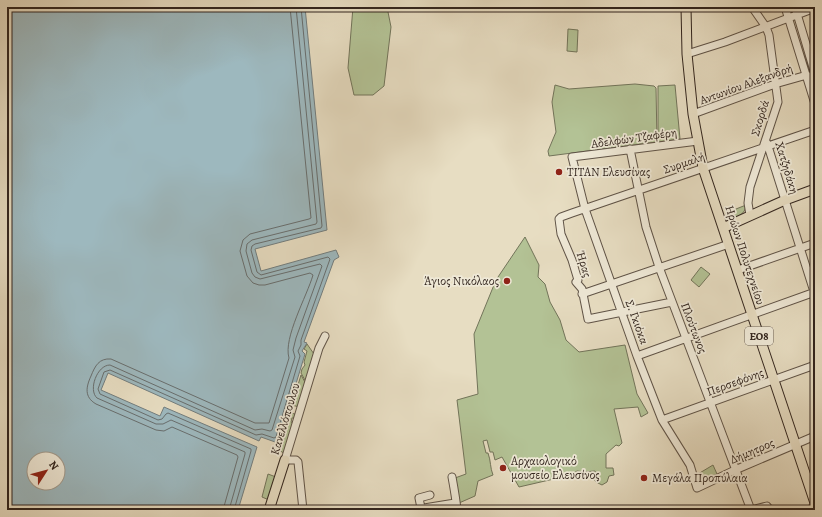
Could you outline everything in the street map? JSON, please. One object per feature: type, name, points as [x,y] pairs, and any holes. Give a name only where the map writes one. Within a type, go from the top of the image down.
[{"type":"main road","name":"Ηρώων Πολυτεχνείου","points":[[686,7],[687,54],[693,114],[703,168],[815,503]]},
{"type":"main road","points":[[723,228],[815,188]]},
{"type":"main road","name":"Κανελλόπουλου","points":[[269,510],[285,460]]},
{"type":"street","name":"Σκορδά","points":[[750,215],[748,203],[750,186],[765,147],[766,138],[778,102],[769,35],[766,27],[752,7]]},
{"type":"street","points":[[785,7],[807,74],[815,104]]},
{"type":"street","points":[[795,7],[814,66],[815,74]]},
{"type":"street","points":[[687,54],[766,27],[815,8]]},
{"type":"street","name":"Αντωνίου Αλεξανδρή","points":[[693,114],[807,74]]},
{"type":"street","points":[[778,102],[784,82]]},
{"type":"street","name":"Συρμαλή","points":[[561,217],[815,130]]},
{"type":"street","name":"Αδελφών Τζαφέρη","points":[[572,157],[698,141]]},
{"type":"street","name":"Χατζηδάκη","points":[[765,147],[785,200],[815,293]]},
{"type":"street","name":"Πλούτωνος","points":[[630,149],[646,227],[659,267],[751,510]]},
{"type":"street","name":"Σ. Γκιόκα","points":[[572,157],[585,209],[637,356],[662,420],[690,465],[698,488]]},
{"type":"street","name":"Ήρας","points":[[561,217],[558,219],[561,234],[572,260],[578,280],[576,282],[582,289],[588,319],[621,312]]},
{"type":"street","points":[[738,270],[815,243]]},
{"type":"street","points":[[582,294],[611,282],[729,244]]},
{"type":"street","points":[[637,356],[752,314],[815,293]]},
{"type":"street","points":[[621,312],[672,302]]},
{"type":"street","name":"Κανελλόπουλου","points":[[285,460],[319,348],[325,336]]},
{"type":"street","name":"Περσεφόνης","points":[[662,420],[815,365]]},
{"type":"street","name":"Δήμητρος","points":[[698,488],[735,470],[815,436]]},
{"type":"street","points":[[285,460],[296,460],[298,462],[303,510]]},
{"type":"street","points":[[412,510],[456,506],[452,477]]},
{"type":"street","points":[[421,508],[419,498],[430,495]]},
{"type":"street","points":[[751,510],[767,506],[770,510]]},
{"type":"street","points":[[808,510],[815,508]]},
{"type":"green space","points":[[353,7],[387,7],[391,27],[384,86],[373,95],[354,95],[348,68]]},
{"type":"green space","points":[[568,29],[578,30],[577,52],[567,51]]},
{"type":"green space","points":[[635,84],[654,86],[656,88],[657,142],[549,156],[548,151],[556,132],[552,102],[555,85],[569,89]]},
{"type":"green space","points":[[675,85],[680,139],[658,142],[658,86]]},
{"type":"green space","points":[[746,205],[743,213],[729,220],[726,213]]},
{"type":"green space","points":[[525,237],[539,265],[538,277],[545,284],[550,302],[560,320],[566,340],[579,352],[625,345],[637,394],[648,413],[641,417],[638,407],[614,409],[622,443],[619,446],[616,445],[606,454],[606,468],[613,468],[614,475],[609,476],[607,482],[602,485],[594,479],[597,477],[595,471],[577,471],[571,475],[519,487],[502,457],[495,460],[493,452],[490,452],[487,440],[483,441],[486,453],[488,453],[489,456],[493,475],[478,481],[475,496],[459,503],[455,478],[466,474],[457,400],[478,394],[474,334],[496,280]]},
{"type":"green space","points":[[701,267],[710,274],[699,287],[691,280]]},
{"type":"green space","points":[[307,344],[314,354],[306,382],[301,373],[305,365],[304,362],[307,351],[304,349]]},
{"type":"green space","points":[[301,375],[306,384],[299,407],[292,405]]},
{"type":"green space","points":[[290,413],[295,414],[291,422],[293,423],[285,454],[279,450]]},
{"type":"green space","points":[[713,465],[717,474],[701,481],[698,474]]},
{"type":"green space","points":[[268,474],[276,477],[269,500],[262,497]]},
{"type":"water","points":[[7,7],[305,7],[327,230],[255,249],[261,271],[336,250],[339,257],[334,260],[304,342],[307,343],[302,351],[305,354],[278,443],[261,437],[259,441],[108,373],[101,390],[160,416],[164,407],[257,447],[238,510],[7,510]]},
{"type":"place","name":"TITAN Ελευσίνας","points":[[559,172]]},
{"type":"place","name":"Άγιος Νικόλαος","points":[[507,281]]},
{"type":"place","name":"Αρχαιολογικό μουσείο Ελευσίνος","points":[[503,468]]},
{"type":"place","name":"Μεγάλα Προπύλαια","points":[[644,478]]}]
